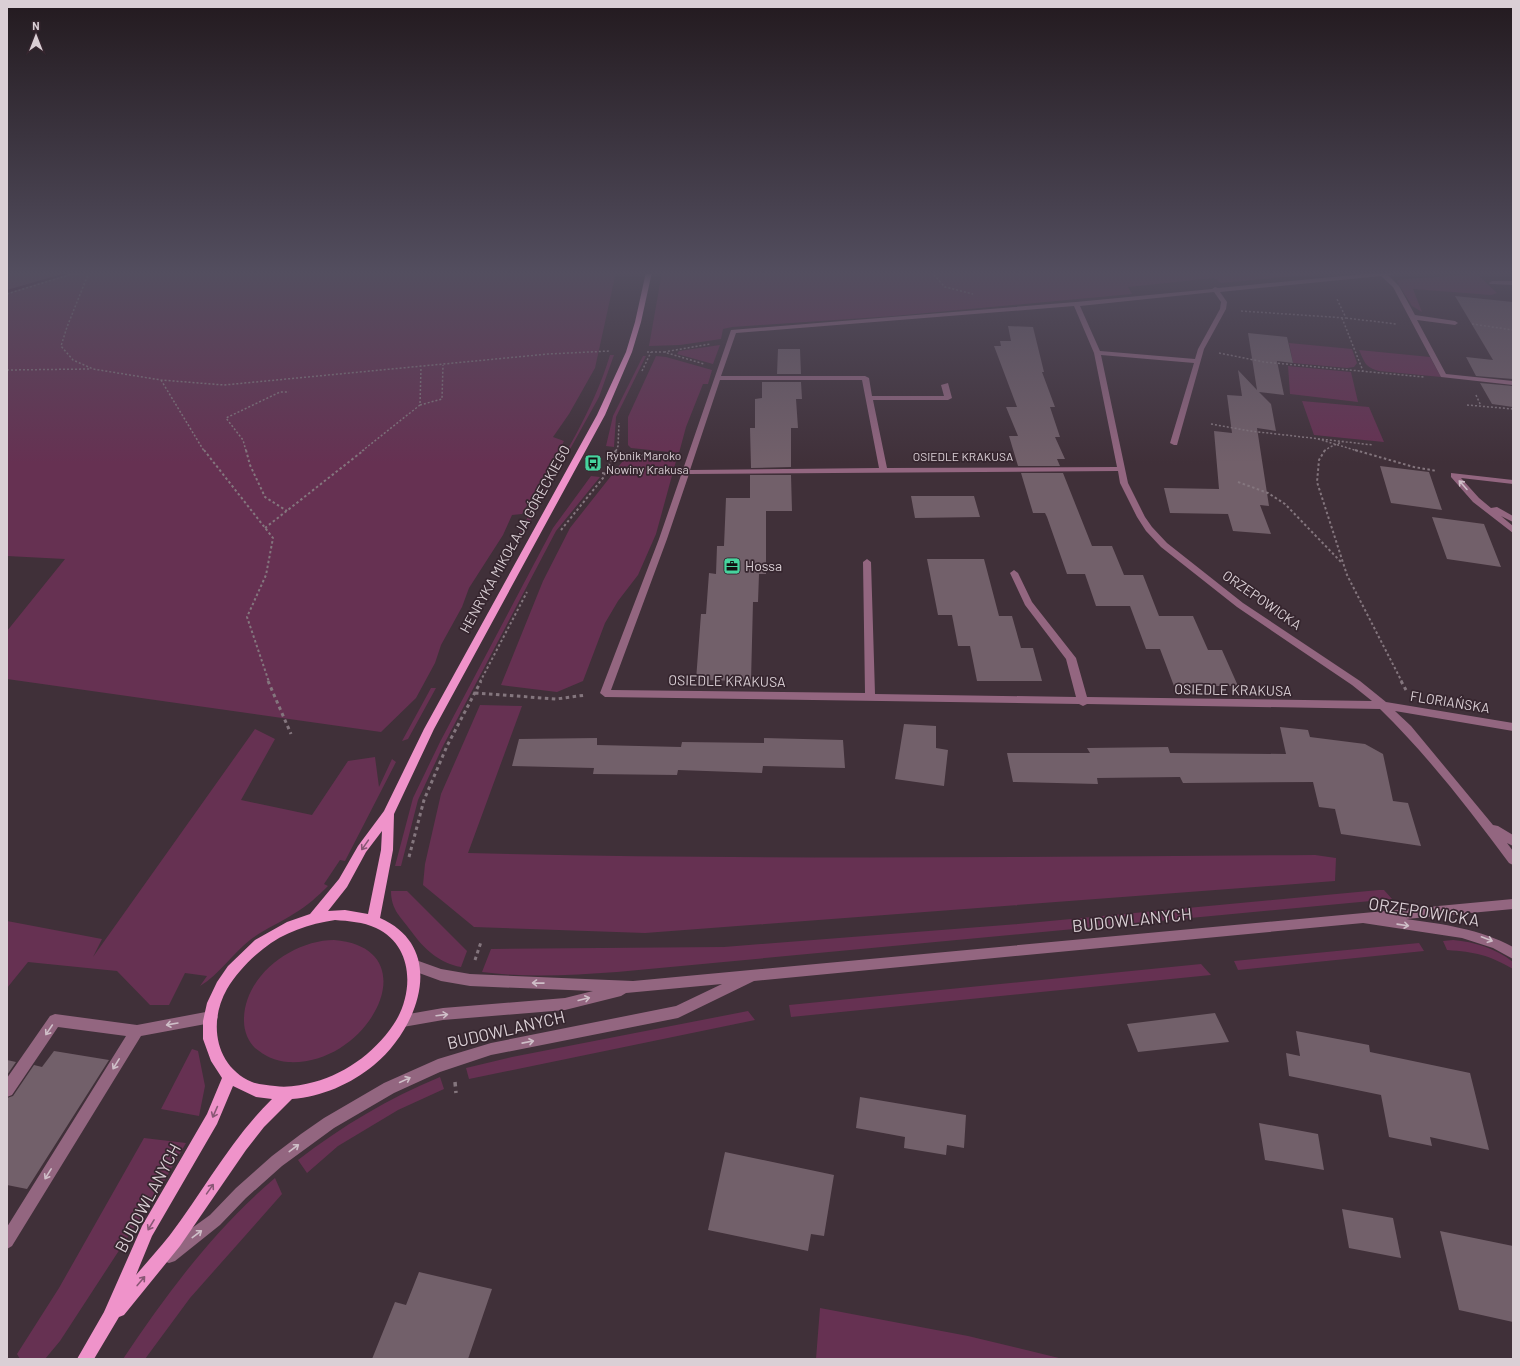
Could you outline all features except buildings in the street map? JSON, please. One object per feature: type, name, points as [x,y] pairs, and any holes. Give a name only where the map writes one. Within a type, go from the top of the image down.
[{"type":"main road","name":"HENRYKA MIKOŁAJA GÓRECKIEGO","points":[[314,919],[343,883],[362,849],[388,814],[426,735],[611,395],[626,359],[634,336]]},
{"type":"main road","name":"HENRYKA MIKOŁAJA GÓRECKIEGO","points":[[373,921],[387,850],[388,814]]},
{"type":"main road","points":[[345,915],[373,921],[382,924],[397,935],[407,949],[413,965],[414,986],[410,1003],[403,1021],[388,1043],[355,1071],[328,1085],[300,1092],[273,1094],[249,1088],[230,1076],[217,1060],[212,1049],[210,1028],[211,1017],[218,994],[247,954],[279,932],[314,919],[345,915]]},
{"type":"main road","name":"BUDOWLANYCH","points":[[85,1359],[110,1318],[147,1231],[204,1134],[230,1076]]},
{"type":"main road","points":[[110,1318],[175,1240],[241,1145],[259,1122],[287,1094]]},
{"type":"street","points":[[605,693],[663,539],[732,336]]},
{"type":"street","name":"ORZEPOWICKA","points":[[1089,336],[1097,354],[1109,405],[1120,469],[1124,483],[1141,517],[1164,545],[1240,605],[1356,683],[1383,705],[1406,729],[1488,825],[1513,860]]},
{"type":"street","points":[[1174,443],[1197,361],[1209,336]]},
{"type":"street","points":[[1422,336],[1443,376],[1513,383]]},
{"type":"street","points":[[1097,354],[1197,361]]},
{"type":"street","points":[[717,378],[865,378],[884,471]]},
{"type":"street","points":[[868,398],[948,398],[945,385]]},
{"type":"street","name":"OSIEDLE KRAKUSA","points":[[685,472],[1120,469]]},
{"type":"street","points":[[1513,482],[1454,474],[1476,500],[1513,530]]},
{"type":"street","points":[[1476,500],[1513,519]]},
{"type":"street","points":[[867,562],[870,698]]},
{"type":"street","points":[[1014,573],[1028,602],[1071,658],[1083,702]]},
{"type":"street","name":"OSIEDLE KRAKUSA","points":[[605,693],[1083,702],[1383,705]]},
{"type":"street","name":"FLORIAŃSKA","points":[[1383,705],[1416,712],[1513,727]]},
{"type":"street","name":"ORZEPOWICKA","points":[[1488,825],[1513,841]]},
{"type":"street","name":"BUDOWLANYCH","points":[[413,965],[442,975],[470,980],[633,987],[1351,918],[1513,904]]},
{"type":"street","name":"ORZEPOWICKA","points":[[1351,918],[1476,936],[1499,944],[1513,953]]},
{"type":"street","name":"BUDOWLANYCH","points":[[154,1266],[215,1220],[241,1193],[277,1161],[306,1139],[351,1109],[389,1088],[438,1066],[491,1049],[678,1012],[754,975]]},
{"type":"street","points":[[403,1021],[443,1014],[565,1004],[633,987]]},
{"type":"street","points":[[7,1090],[55,1020],[137,1030],[211,1017]]},
{"type":"street","points":[[7,1240],[137,1030]]},
{"type":"path","points":[[63,336],[61,346],[74,360],[93,369]]},
{"type":"path","points":[[1349,336],[1363,371]]},
{"type":"path","points":[[664,352],[730,341]]},
{"type":"path","points":[[1201,350],[1264,362],[1439,378],[1443,376]]},
{"type":"path","points":[[641,373],[651,352]]},
{"type":"path","points":[[7,370],[93,369],[161,380],[224,385],[533,357]]},
{"type":"path","points":[[265,528],[420,405],[442,399],[443,365]]},
{"type":"path","points":[[420,405],[421,367]]},
{"type":"path","points":[[161,380],[182,412],[206,454],[273,538],[266,575],[247,617],[272,690],[291,734]]},
{"type":"path","points":[[287,510],[265,497],[250,465],[243,440],[226,418],[280,392],[289,392]]},
{"type":"path","points":[[1467,405],[1513,410]]},
{"type":"path","points":[[557,534],[604,473],[619,444],[619,418]]},
{"type":"path","points":[[1211,424],[1250,431],[1373,445]]},
{"type":"path","points":[[1304,436],[1335,443],[1414,467],[1441,472]]},
{"type":"path","points":[[1344,441],[1335,443],[1319,457],[1316,466],[1317,482],[1346,575],[1416,712]]},
{"type":"path","points":[[615,452],[679,458]]},
{"type":"path","points":[[604,473],[613,474]]},
{"type":"path","points":[[1238,482],[1268,493],[1285,504],[1343,564]]},
{"type":"path","points":[[408,859],[424,800],[447,746],[529,590]]},
{"type":"path","points":[[475,693],[556,699],[605,693]]},
{"type":"path","points":[[474,963],[481,942]]},
{"type":"shaded area","points":[[7,336],[602,336],[595,368],[569,414],[553,437],[564,441],[522,514],[512,515],[503,535],[469,588],[462,607],[441,645],[435,663],[416,698],[381,732],[7,679],[7,631],[65,559],[7,556]]},
{"type":"shaded area","points":[[651,336],[722,336],[721,339],[680,345],[649,346]]},
{"type":"shaded area","points":[[1289,343],[1352,349],[1357,363],[1354,367],[1347,368],[1293,363]]},
{"type":"shaded area","points":[[720,345],[713,364],[677,354],[679,351]]},
{"type":"shaded area","points":[[1359,350],[1430,357],[1441,377],[1379,371],[1366,364]]},
{"type":"shaded area","points":[[610,355],[614,355],[599,397],[524,532],[519,532],[582,424],[602,378]]},
{"type":"shaded area","points":[[643,356],[646,356],[616,417],[614,447],[606,446],[613,416]]},
{"type":"shaded area","points":[[656,356],[666,357],[712,370],[708,384],[703,384],[686,427],[679,453],[631,448],[628,445],[628,417]]},
{"type":"shaded area","points":[[1288,366],[1351,372],[1358,402],[1290,394]]},
{"type":"shaded area","points":[[1302,401],[1369,407],[1384,442],[1314,435]]},
{"type":"shaded area","points":[[626,457],[676,461],[656,534],[638,575],[618,601],[605,623],[583,681],[557,692],[501,685],[543,581],[570,528]]},
{"type":"shaded area","points":[[591,476],[600,477],[556,531],[443,746],[418,800],[401,866],[395,866],[413,798],[440,742],[553,528]]},
{"type":"shaded area","points":[[431,688],[436,688],[408,739],[402,741]]},
{"type":"shaded area","points":[[480,705],[522,706],[468,853],[680,857],[1315,855],[1336,858],[1335,881],[645,933],[474,927],[423,885],[425,864],[441,794]]},
{"type":"shaded area","points":[[255,729],[275,739],[241,800],[312,815],[348,761],[375,757],[379,787],[392,759],[396,762],[345,861],[340,860],[324,884],[328,886],[304,907],[250,940],[237,951],[214,976],[200,986],[207,976],[185,973],[169,1005],[150,1005],[117,971],[28,962],[7,988],[7,921],[102,939],[93,957]]},
{"type":"shaded area","points":[[1384,890],[1392,899],[617,972],[566,975],[516,975],[482,972],[491,949],[724,947],[1018,924]]},
{"type":"shaded area","points":[[391,891],[407,891],[467,951],[461,967],[439,959],[421,944],[397,913],[391,898]]},
{"type":"shaded area","points":[[334,940],[363,948],[379,963],[383,983],[378,1006],[364,1028],[343,1046],[317,1059],[288,1062],[270,1058],[255,1048],[247,1036],[244,1021],[246,1005],[252,989],[261,976],[273,964],[287,954],[302,946]]},
{"type":"shaded area","points":[[1453,940],[1469,942],[1492,949],[1513,962],[1513,969],[1489,957],[1447,950],[1443,941]]},
{"type":"shaded area","points":[[1419,943],[1424,951],[1238,970],[1234,961]]},
{"type":"shaded area","points":[[1201,964],[1211,975],[791,1017],[789,1005]]},
{"type":"shaded area","points":[[748,1011],[755,1020],[469,1079],[466,1068],[512,1057]]},
{"type":"shaded area","points":[[192,1049],[198,1051],[205,1086],[199,1116],[161,1109]]},
{"type":"shaded area","points":[[440,1077],[444,1089],[398,1110],[338,1146],[307,1173],[298,1160],[349,1124],[366,1114],[402,1094]]},
{"type":"shaded area","points":[[144,1138],[186,1143],[163,1183],[60,1341],[45,1359],[20,1359],[17,1354],[59,1288]]},
{"type":"shaded area","points":[[275,1178],[282,1194],[190,1298],[145,1359],[123,1359],[174,1286],[193,1263],[232,1219]]},
{"type":"shaded area","points":[[820,1308],[968,1336],[1063,1359],[816,1359]]},
{"type":"place","name":"Rybnik Maroko Nowiny Krakusa","points":[[593,463]]},
{"type":"place","name":"Hossa","points":[[732,566]]}]
